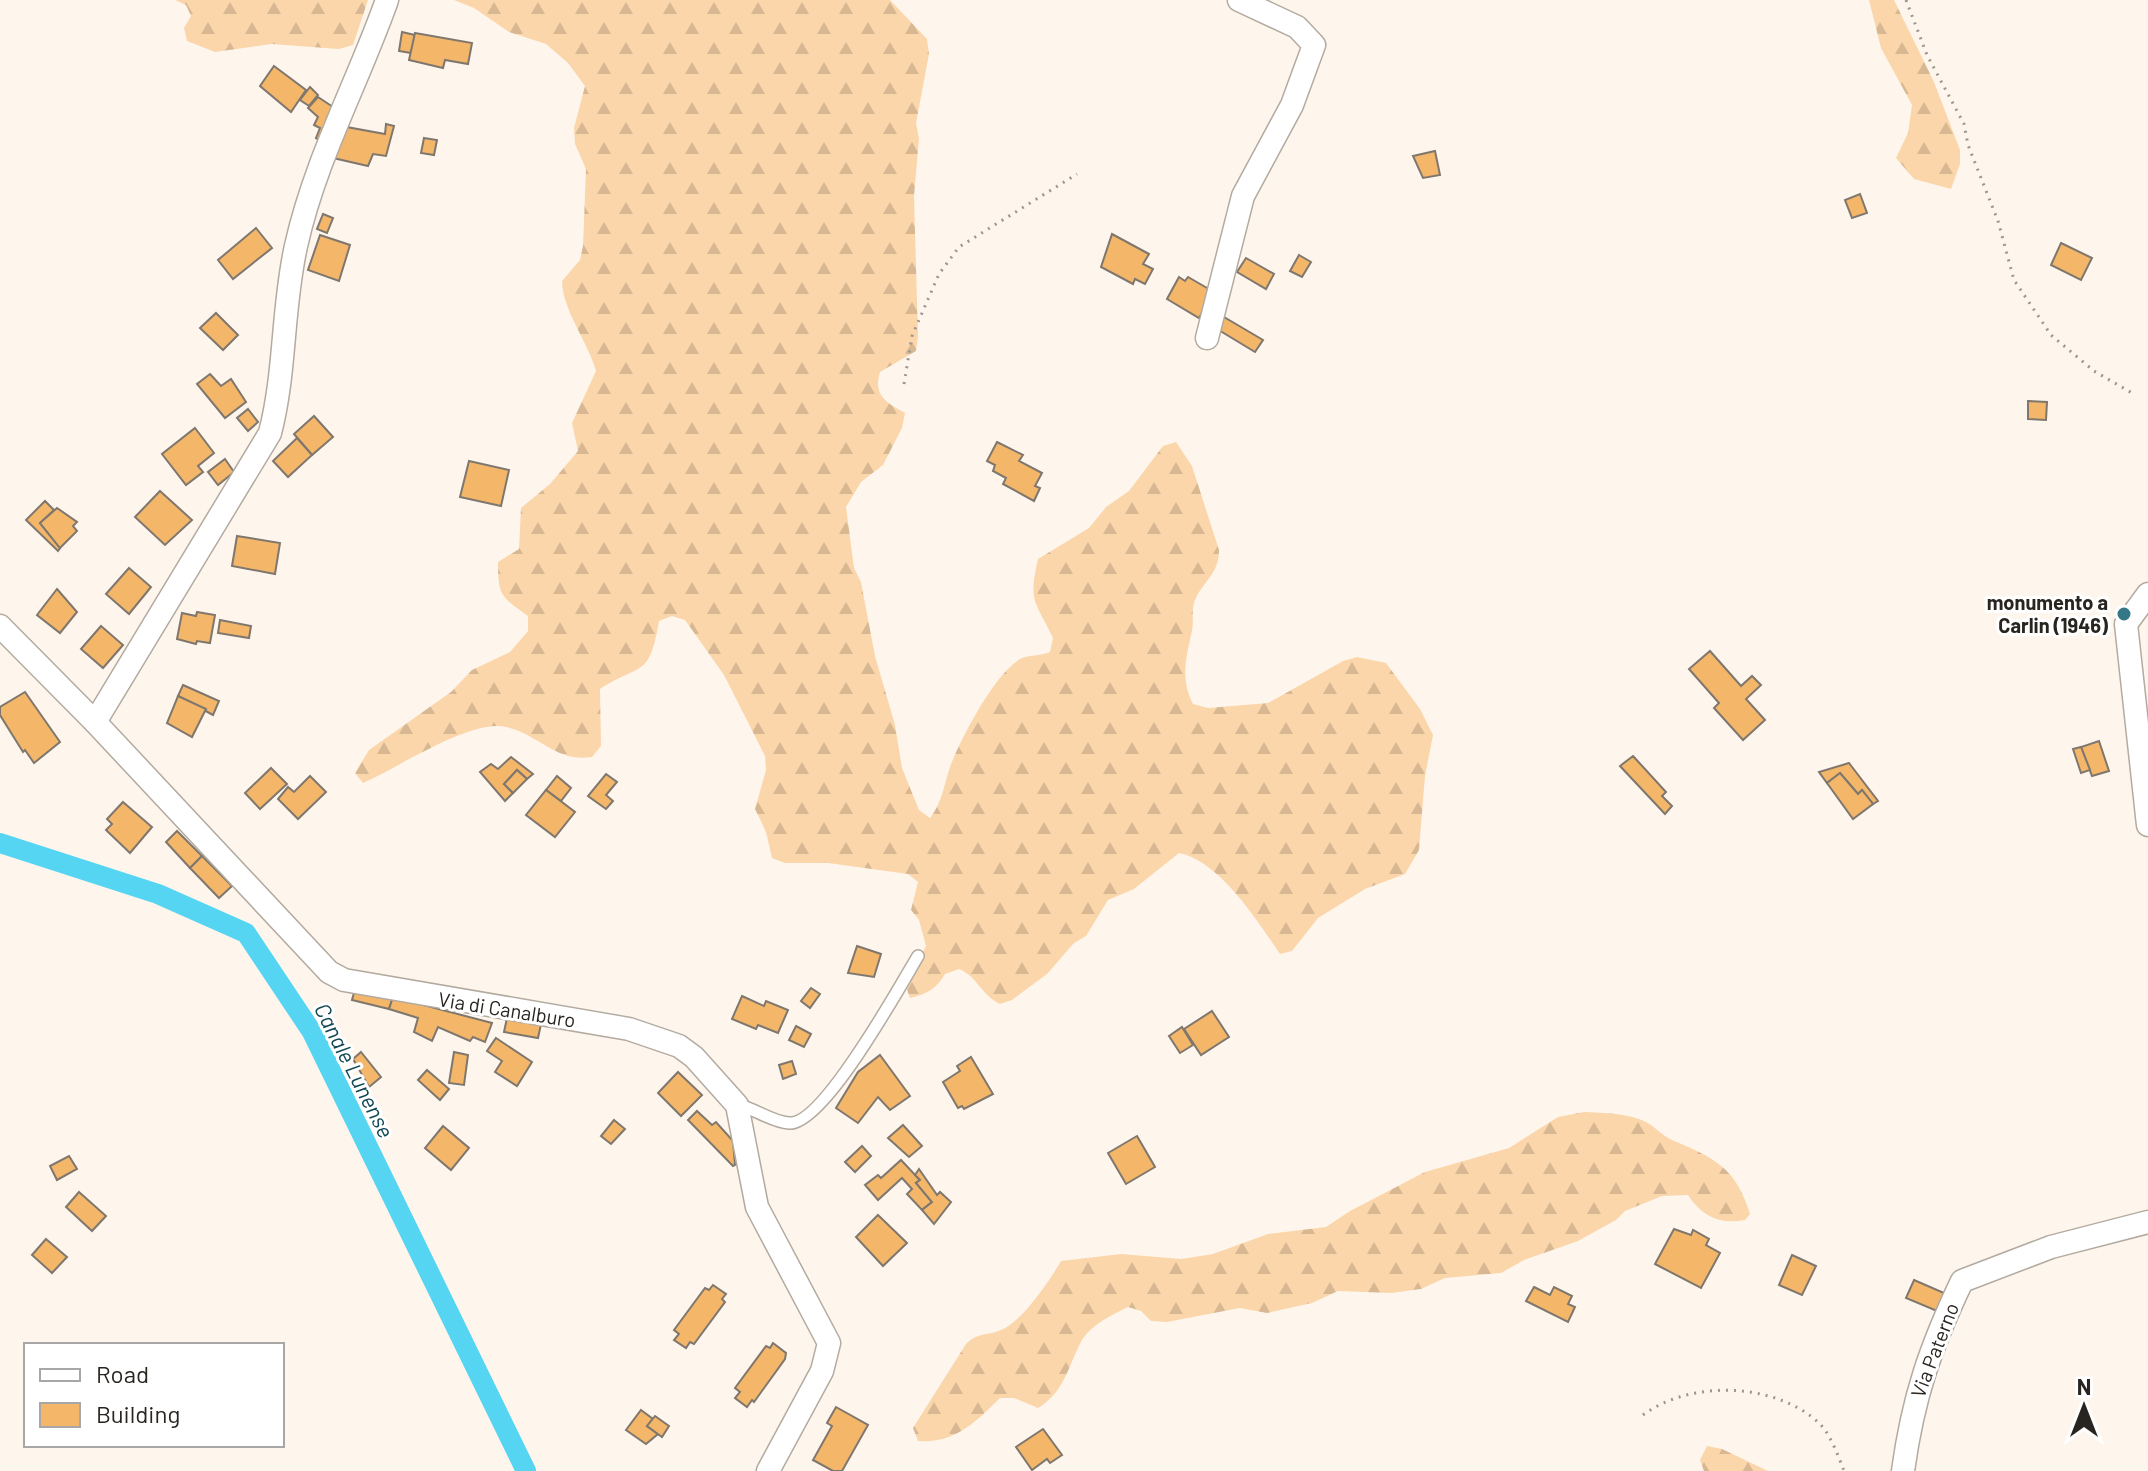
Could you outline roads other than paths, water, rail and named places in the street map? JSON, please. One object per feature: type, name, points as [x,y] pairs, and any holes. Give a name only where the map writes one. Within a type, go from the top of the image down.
[{"type":"street","points":[[95,722],[270,433],[280,393],[286,298],[297,243],[322,159],[367,57],[387,0]]},
{"type":"street","points":[[1207,338],[1243,196],[1292,105],[1314,45],[1297,27],[1239,0]]},
{"type":"street","points":[[2148,594],[2126,624],[2148,825]]},
{"type":"street","name":"Via di Canalburo","points":[[0,626],[95,722],[329,972],[344,980],[629,1029],[679,1046],[694,1057],[737,1105]]},
{"type":"street","points":[[737,1105],[757,1207],[829,1343],[822,1371],[768,1471]]},
{"type":"street","name":"Via Paterno","points":[[1903,1471],[1912,1409],[1938,1331],[1962,1281],[2051,1247],[2148,1222]]},
{"type":"lane","points":[[737,1105],[788,1124],[807,1117],[837,1083],[918,956]]},
{"type":"waterway","name":"Canale Lunense","points":[[0,843],[158,894],[246,933],[312,1032],[526,1471]]},
{"type":"place","name":"monumento a Carlin (1946)","points":[[2124,614]]}]
